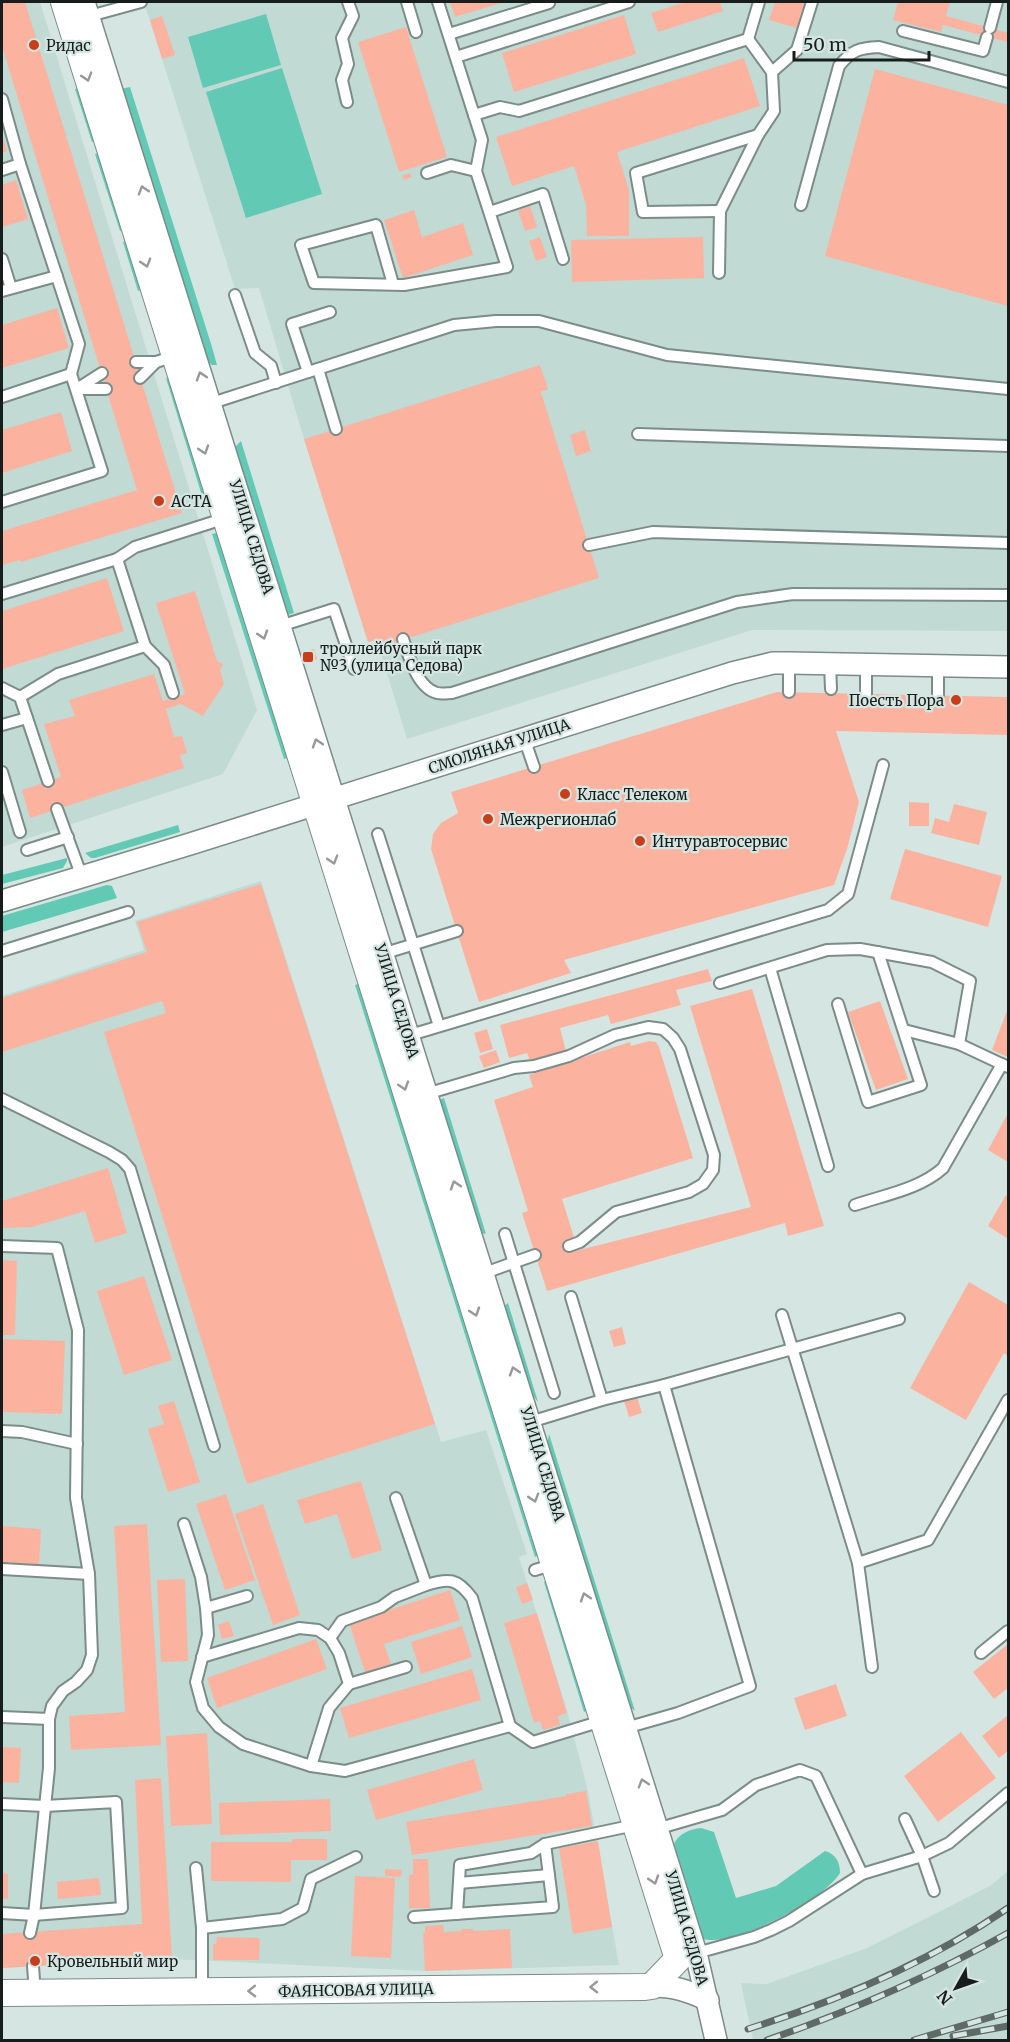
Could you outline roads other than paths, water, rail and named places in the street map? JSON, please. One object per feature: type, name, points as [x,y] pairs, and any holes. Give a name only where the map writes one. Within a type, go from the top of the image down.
[{"type":"street","name":"УЛИЦА СЕДОВА","points":[[76,10],[174,356],[201,407],[280,626],[325,801],[521,1425],[554,1564],[615,1724],[687,1956],[708,2000],[716,2040]]},
{"type":"street","name":"УЛИЦА СЕДОВА","points":[[201,407],[226,518],[325,801],[382,954],[398,1039],[426,1094],[474,1277]]},
{"type":"street","name":"СМОЛЯНАЯ УЛИЦА","points":[[2,901],[732,673],[764,665],[789,663],[1008,667]]},
{"type":"street","name":"УЛИЦА СЕДОВА","points":[[652,1986],[687,1956]]},
{"type":"street","name":"ФАЯНСОВАЯ УЛИЦА","points":[[2,1993],[671,1986],[688,1990],[708,2000]]},
{"type":"lane","points":[[76,10],[141,2]]},
{"type":"lane","points":[[347,102],[342,80],[348,64],[342,38],[353,16],[348,2]]},
{"type":"lane","points":[[406,2],[416,32]]},
{"type":"lane","points":[[393,284],[376,225],[301,244],[314,283],[404,285],[507,267],[476,171],[482,140],[438,2]]},
{"type":"lane","points":[[456,57],[629,2]]},
{"type":"lane","points":[[748,39],[759,2]]},
{"type":"lane","points":[[772,72],[797,50],[812,2]]},
{"type":"lane","points":[[903,31],[983,51],[997,2]]},
{"type":"lane","points":[[449,33],[549,3]]},
{"type":"lane","points":[[474,115],[500,107],[519,111],[748,39]]},
{"type":"lane","points":[[719,273],[720,211],[758,135],[774,111],[772,72],[748,39]]},
{"type":"lane","points":[[801,205],[839,66],[849,54],[863,47],[879,47],[1008,82]]},
{"type":"lane","points":[[2,99],[20,164],[79,344],[71,374],[102,471],[2,502]]},
{"type":"lane","points":[[720,211],[643,212],[636,173],[758,135]]},
{"type":"lane","points":[[2,170],[20,164]]},
{"type":"lane","points":[[427,173],[451,165],[476,171]]},
{"type":"lane","points":[[490,212],[543,194],[563,259]]},
{"type":"lane","points":[[2,259],[6,290],[57,276]]},
{"type":"lane","points":[[235,295],[255,353],[271,366],[276,382]]},
{"type":"lane","points":[[330,312],[292,324],[336,429]]},
{"type":"lane","points":[[201,407],[454,325],[496,321],[539,321],[667,355],[1008,389]]},
{"type":"lane","points":[[136,362],[174,356]]},
{"type":"lane","points":[[140,378],[174,356]]},
{"type":"lane","points":[[77,389],[102,373]]},
{"type":"lane","points":[[2,397],[71,374]]},
{"type":"lane","points":[[77,389],[106,389]]},
{"type":"lane","points":[[638,434],[1008,446]]},
{"type":"lane","points":[[2,594],[117,559],[135,547],[226,518]]},
{"type":"lane","points":[[589,545],[654,532],[1008,543]]},
{"type":"lane","points":[[117,559],[145,646],[165,665],[173,693]]},
{"type":"lane","points":[[403,639],[414,670],[423,683],[435,693],[452,693],[737,602],[753,599],[793,594],[1008,595]]},
{"type":"lane","points":[[280,626],[334,609],[354,669]]},
{"type":"lane","points":[[20,696],[58,674],[145,646]]},
{"type":"lane","points":[[789,663],[789,692]]},
{"type":"lane","points":[[830,664],[831,689]]},
{"type":"lane","points":[[866,664],[866,694]]},
{"type":"lane","points":[[938,666],[938,695]]},
{"type":"lane","points":[[2,688],[20,696],[48,781]]},
{"type":"lane","points":[[2,725],[27,718]]},
{"type":"lane","points":[[524,738],[534,767]]},
{"type":"lane","points":[[398,1039],[828,910],[848,894],[883,765]]},
{"type":"lane","points":[[2,772],[20,832]]},
{"type":"lane","points":[[57,808],[82,877]]},
{"type":"lane","points":[[378,834],[439,1026]]},
{"type":"lane","points":[[27,850],[69,837]]},
{"type":"lane","points":[[2,951],[128,912]]},
{"type":"lane","points":[[382,954],[457,932]]},
{"type":"lane","points":[[720,983],[826,950],[844,948],[932,962],[970,981],[959,1044]]},
{"type":"lane","points":[[838,1004],[868,1102],[921,1085],[879,952]]},
{"type":"lane","points":[[770,968],[828,1166]]},
{"type":"lane","points":[[426,1094],[514,1068],[534,1066],[560,1058],[615,1035],[648,1027],[663,1029],[673,1038],[680,1049],[714,1155],[713,1170],[703,1184],[689,1192],[616,1212],[580,1242],[569,1246]]},
{"type":"lane","points":[[855,1205],[920,1184],[943,1168],[1005,1066],[959,1044],[904,1029]]},
{"type":"lane","points":[[2,1099],[109,1152],[122,1160],[130,1169],[214,1446]]},
{"type":"lane","points":[[506,1234],[554,1393]]},
{"type":"lane","points":[[2,1246],[57,1248],[78,1330],[76,1498],[89,1574],[92,1655],[87,1670],[63,1691],[52,1706],[49,1719],[49,1768],[34,1915],[30,1933]]},
{"type":"lane","points":[[474,1277],[535,1255]]},
{"type":"lane","points":[[571,1297],[602,1400]]},
{"type":"lane","points":[[782,1315],[858,1563],[872,1667]]},
{"type":"lane","points":[[521,1425],[602,1400],[664,1385],[899,1319]]},
{"type":"lane","points":[[330,1638],[342,1621],[381,1607],[395,1597],[426,1585],[443,1580],[454,1581],[472,1598],[510,1725],[533,1742],[678,1713],[750,1686],[664,1385]]},
{"type":"lane","points":[[858,1563],[928,1540],[1008,1400]]},
{"type":"lane","points":[[2,1431],[22,1432],[77,1444]]},
{"type":"lane","points":[[396,1498],[426,1585]]},
{"type":"lane","points":[[184,1524],[201,1577],[206,1608],[207,1635],[196,1682],[204,1708],[219,1727],[243,1744],[311,1766],[345,1771],[510,1725]]},
{"type":"lane","points":[[2,1569],[89,1574]]},
{"type":"lane","points":[[206,1608],[247,1596]]},
{"type":"lane","points":[[202,1657],[299,1628],[318,1630],[330,1638],[339,1653],[349,1684]]},
{"type":"lane","points":[[981,1653],[1008,1631]]},
{"type":"lane","points":[[311,1766],[329,1708],[349,1684],[406,1667]]},
{"type":"lane","points":[[2,1717],[49,1719]]},
{"type":"lane","points":[[457,1914],[460,1864],[531,1853],[545,1844],[647,1827],[722,1810],[756,1785],[800,1770],[816,1776],[862,1874]]},
{"type":"lane","points":[[687,1956],[771,1930],[862,1874],[922,1856],[950,1843],[1008,1793]]},
{"type":"lane","points":[[2,1804],[45,1806],[116,1802],[122,1908],[34,1915],[2,1913]]},
{"type":"lane","points":[[905,1819],[922,1856],[934,1891]]},
{"type":"lane","points":[[414,1917],[553,1907],[545,1844]]},
{"type":"lane","points":[[202,1928],[282,1919],[303,1908],[311,1879],[356,1857]]},
{"type":"lane","points":[[196,1868],[202,1928],[202,1991]]},
{"type":"lane","points":[[459,1883],[549,1875]]},
{"type":"lane","points":[[33,1966],[34,1993]]},
{"type":"railway","points":[[748,2029],[816,2006],[915,1963],[978,1928],[1008,1908]]},
{"type":"railway","points":[[767,2040],[890,1992],[1008,1933]]},
{"type":"railway","points":[[914,2040],[1008,2012]]},
{"type":"railway","points":[[953,2036],[1008,2026]]},
{"type":"place","name":"Ридас","points":[[34,45]]},
{"type":"place","name":"АСТА","points":[[159,501]]},
{"type":"place","name":"троллейбусный парк №3 (улица Седова)","points":[[308,657]]},
{"type":"place","name":"Поесть Пора","points":[[956,700]]},
{"type":"place","name":"Класс Телеком","points":[[565,794]]},
{"type":"place","name":"Межрегионлаб","points":[[488,819]]},
{"type":"place","name":"Интуравтосервис","points":[[640,841]]},
{"type":"place","name":"Кровельный мир","points":[[35,1961]]}]
